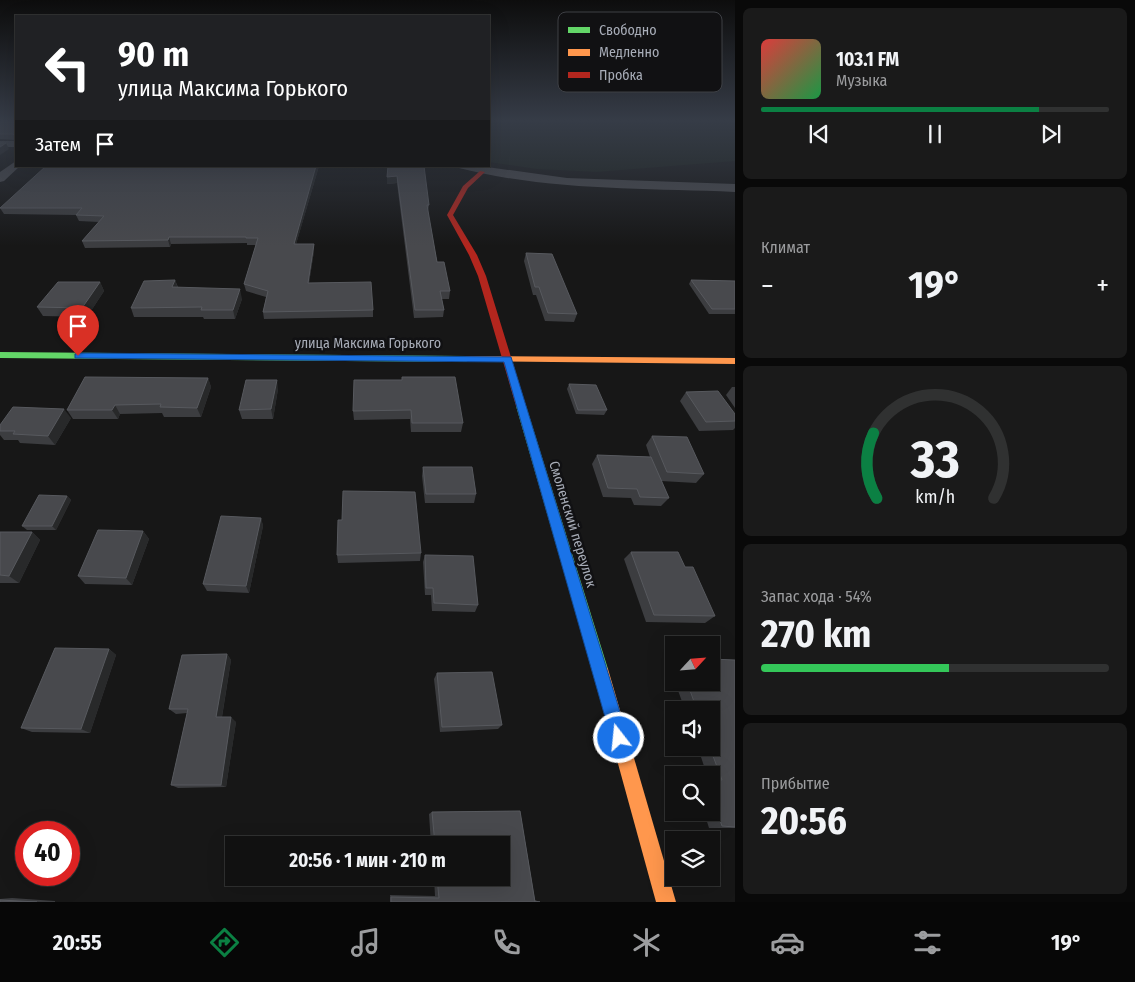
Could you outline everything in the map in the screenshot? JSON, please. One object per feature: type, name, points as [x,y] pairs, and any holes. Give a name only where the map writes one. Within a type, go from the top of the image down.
[{"type":"street","points":[[0,178],[15,165]]},
{"type":"street","points":[[466,167],[482,172],[567,182],[735,188]]},
{"type":"street","name":"Смоленский переулок","points":[[482,172],[466,186],[450,215],[458,232],[473,255],[482,276],[590,634],[666,902]]},
{"type":"street","name":"улица Максима Горького","points":[[0,355],[735,361]]},
{"type":"shaded area","points":[[490,162],[721,162],[597,172],[536,169]]},
{"type":"building","points":[[45,167],[316,167],[294,244],[314,244],[308,283],[371,282],[373,310],[263,312],[268,291],[244,284],[258,238],[169,237],[168,240],[82,241],[104,216],[76,215],[82,208],[0,208]]},
{"type":"building","points":[[388,167],[424,167],[429,205],[427,205],[437,262],[444,262],[450,291],[440,291],[444,310],[415,310],[397,176],[387,177]]},
{"type":"building","points":[[526,253],[552,254],[577,314],[548,313],[539,287],[535,287]]},
{"type":"building","points":[[175,280],[172,287],[240,289],[233,310],[201,310],[202,307],[131,308],[144,281]]},
{"type":"building","points":[[691,280],[735,281],[735,309],[712,309]]},
{"type":"building","points":[[58,282],[100,282],[82,308],[37,307]]},
{"type":"building","points":[[85,377],[208,378],[197,408],[160,407],[161,404],[115,405],[112,410],[67,410]]},
{"type":"building","points":[[402,377],[455,377],[463,423],[412,423],[411,410],[353,411],[354,380],[402,380]]},
{"type":"building","points":[[246,380],[277,380],[271,409],[239,410]]},
{"type":"building","points":[[569,384],[596,385],[607,410],[578,410]]},
{"type":"building","points":[[718,391],[735,414],[735,421],[706,422],[686,392]]},
{"type":"building","points":[[13,407],[64,409],[48,436],[13,434],[15,431],[0,431],[0,425]]},
{"type":"building","points":[[652,436],[687,437],[704,474],[667,472]]},
{"type":"building","points":[[597,455],[651,457],[669,498],[640,497],[637,489],[608,488]]},
{"type":"building","points":[[423,467],[472,467],[476,494],[426,494]]},
{"type":"building","points":[[343,491],[415,492],[421,553],[337,555],[338,520],[342,520]]},
{"type":"building","points":[[39,495],[67,496],[52,526],[22,526]]},
{"type":"building","points":[[221,516],[261,518],[246,586],[203,584]]},
{"type":"building","points":[[98,530],[143,531],[126,578],[78,576]]},
{"type":"building","points":[[0,532],[32,532],[9,576],[0,575]]},
{"type":"building","points":[[631,552],[678,552],[685,567],[693,567],[715,616],[654,615]]},
{"type":"building","points":[[425,555],[473,556],[478,605],[434,603],[433,588],[426,588]]},
{"type":"building","points":[[55,648],[109,649],[81,729],[21,728]]},
{"type":"building","points":[[227,654],[216,717],[231,717],[221,785],[171,785],[188,709],[169,709],[182,655]]},
{"type":"building","points":[[720,659],[735,660],[735,827],[722,826],[720,820],[720,780],[722,780],[720,766],[717,766],[713,756],[720,756],[720,701],[694,701],[690,691],[720,691]]},
{"type":"building","points":[[492,672],[502,725],[442,727],[437,673]]},
{"type":"building","points":[[520,811],[535,902],[391,902],[391,897],[439,898],[438,886],[510,886],[510,836],[434,836],[432,812]]},
{"type":"building","points":[[0,900],[37,902],[0,902]]},
{"type":"traffic: fast","points":[[0,355],[466,359]]},
{"type":"traffic: fast","points":[[521,406],[600,669]]},
{"type":"traffic: slow","points":[[466,359],[735,361]]},
{"type":"traffic: slow","points":[[600,669],[666,902]]},
{"type":"traffic: jam","points":[[482,172],[465,187],[450,215],[473,255],[482,276],[521,406]]},
{"type":"route","points":[[78,356],[508,359],[619,738]]}]
